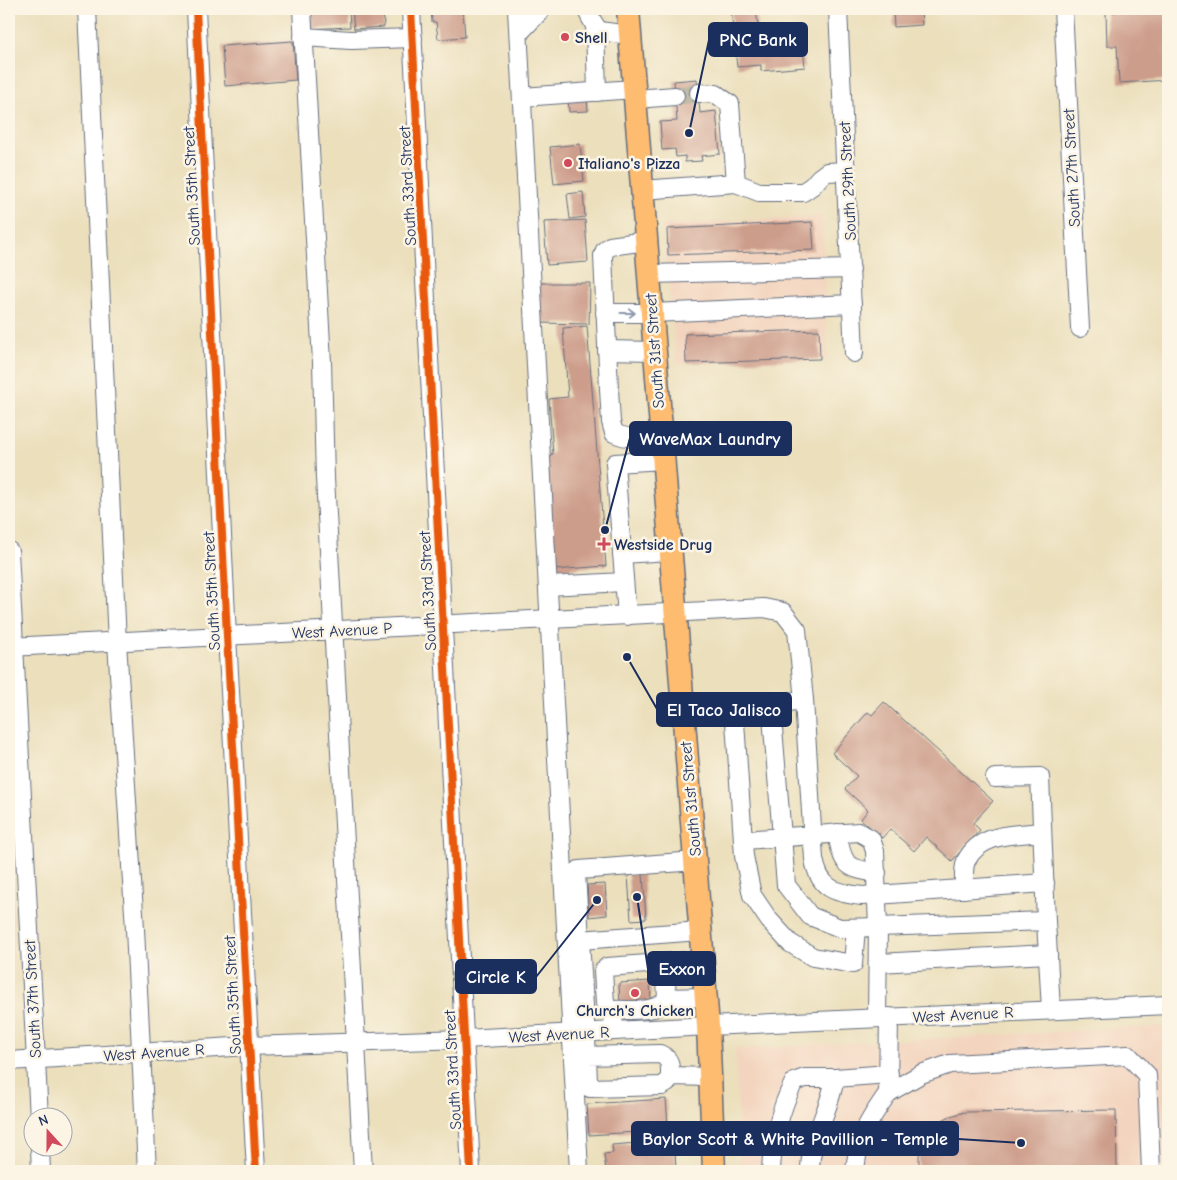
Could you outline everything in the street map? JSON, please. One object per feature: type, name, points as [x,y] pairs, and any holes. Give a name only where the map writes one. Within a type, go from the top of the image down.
[{"type":"main road","name":"South 31st Street","points":[[628,9],[706,997],[714,1171]]},
{"type":"street","points":[[87,9],[117,642],[135,920],[147,1171]]},
{"type":"street","name":"South 35th Street","points":[[196,9],[256,1171]]},
{"type":"street","points":[[302,9],[322,362],[325,478],[363,1171]]},
{"type":"street","name":"South 33rd Street","points":[[411,9],[471,1171]]},
{"type":"street","points":[[518,9],[548,586],[578,1034],[587,1056],[588,1083],[590,1088],[662,1086],[667,1083],[670,1076],[670,1063],[667,1057],[660,1054],[587,1056]]},
{"type":"street","points":[[519,33],[542,9]]},
{"type":"street","points":[[586,9],[595,25],[602,32],[630,35]]},
{"type":"street","name":"South 29th Street","points":[[838,9],[854,353]]},
{"type":"street","name":"South 27th Street","points":[[1063,9],[1080,328]]},
{"type":"street","points":[[595,25],[597,92]]},
{"type":"street","points":[[303,37],[351,40],[413,38]]},
{"type":"street","points":[[522,97],[597,92],[675,96]]},
{"type":"street","points":[[698,93],[716,94],[730,104],[736,183]]},
{"type":"street","points":[[642,190],[736,183],[759,192],[803,192],[827,172],[846,171]]},
{"type":"street","points":[[646,241],[610,246],[605,250],[603,256],[606,350],[611,422],[614,433],[623,437],[636,439],[661,437]]},
{"type":"street","points":[[649,274],[851,269]]},
{"type":"street","points":[[605,313],[652,313],[852,304]]},
{"type":"street","points":[[606,350],[654,351]]},
{"type":"street","points":[[627,616],[615,463],[663,460]]},
{"type":"street","points":[[622,554],[670,550]]},
{"type":"street","name":"South 37th Street","points":[[9,551],[11,647],[38,1108]]},
{"type":"street","points":[[548,586],[624,582]]},
{"type":"street","name":"West Avenue P","points":[[11,647],[764,608],[783,612],[797,630],[816,869],[825,885],[846,894],[862,896],[1045,883]]},
{"type":"street","points":[[804,700],[734,707],[744,856],[752,894],[768,920],[790,943],[813,957],[853,964],[856,928]]},
{"type":"street","points":[[771,704],[786,885],[810,916],[840,928],[1046,921]]},
{"type":"street","points":[[995,778],[1040,777],[1051,1010]]},
{"type":"street","points":[[743,840],[859,832],[871,839],[875,851],[877,872],[878,963],[889,1074],[888,1093]]},
{"type":"street","points":[[964,888],[966,862],[985,841],[996,837],[1042,832]]},
{"type":"street","points":[[837,834],[840,853],[847,864],[858,870],[877,872]]},
{"type":"street","points":[[579,1171],[578,1034],[580,940],[576,873],[579,870],[695,861]]},
{"type":"street","points":[[580,940],[700,931]]},
{"type":"street","points":[[878,963],[1048,954]]},
{"type":"street","points":[[665,963],[667,998],[663,1004],[656,1008],[613,1010],[605,1004],[603,971],[607,967],[702,960]]},
{"type":"street","points":[[667,998],[706,997]]},
{"type":"street","name":"West Avenue R","points":[[9,1061],[249,1046],[578,1034],[708,1026],[1168,1005]]},
{"type":"street","points":[[613,1010],[614,1031]]},
{"type":"street","points":[[855,1171],[857,1152],[867,1123],[888,1093],[921,1074],[950,1064],[1128,1055],[1147,1075],[1151,1171]]},
{"type":"street","points":[[771,1171],[771,1150],[787,1095],[794,1082],[805,1078],[889,1074]]},
{"type":"street","points":[[670,1076],[710,1077]]},
{"type":"street","points":[[810,1171],[810,1157],[816,1132],[826,1112],[834,1078]]},
{"type":"street","points":[[40,1158],[41,1171]]},
{"type":"shaded area","points":[[822,216],[828,359],[677,364],[663,225]]},
{"type":"shaded area","points":[[1168,1026],[1168,1171],[739,1171],[735,1049]]},
{"type":"building","points":[[306,9],[349,9],[350,27],[307,29]]},
{"type":"building","points":[[352,9],[383,9],[384,27],[354,29]]},
{"type":"building","points":[[431,9],[463,9],[465,37],[438,39],[436,22],[432,22]]},
{"type":"building","points":[[731,9],[756,9],[759,34],[801,29],[805,67],[761,71],[761,65],[737,67]]},
{"type":"building","points":[[921,9],[922,25],[894,27],[893,11]]},
{"type":"building","points":[[1116,9],[1168,9],[1168,80],[1119,83],[1117,46],[1107,46],[1106,12],[1116,12]]},
{"type":"building","points":[[293,41],[296,80],[225,86],[222,46]]},
{"type":"building","points":[[697,79],[700,113],[716,111],[720,154],[701,156],[702,161],[685,162],[685,156],[676,157],[675,149],[662,150],[660,122],[677,121],[674,81]]},
{"type":"building","points":[[587,97],[588,111],[569,112],[568,98]]},
{"type":"building","points":[[580,144],[584,181],[554,184],[550,147]]},
{"type":"building","points":[[583,192],[585,217],[570,219],[567,194]]},
{"type":"building","points":[[585,220],[588,262],[547,265],[544,222]]},
{"type":"building","points":[[812,222],[814,250],[668,255],[667,229]]},
{"type":"building","points":[[538,283],[590,283],[589,324],[537,323]]},
{"type":"building","points":[[587,326],[606,566],[553,570],[544,455],[553,454],[549,399],[568,397],[563,328]]},
{"type":"building","points":[[819,330],[820,359],[686,363],[685,334]]},
{"type":"building","points":[[884,702],[993,801],[973,823],[980,830],[952,861],[926,837],[914,851],[890,829],[882,838],[861,819],[868,810],[845,789],[857,776],[832,753],[868,712],[872,715]]},
{"type":"building","points":[[643,874],[646,919],[631,920],[628,875]]},
{"type":"building","points":[[605,884],[607,915],[589,917],[587,885]]},
{"type":"building","name":"Church's Chicken","points":[[650,981],[651,1004],[620,1005],[619,983]]},
{"type":"building","points":[[666,1099],[670,1151],[675,1151],[676,1171],[606,1171],[604,1154],[613,1153],[612,1145],[637,1143],[637,1132],[589,1135],[587,1104]]},
{"type":"building","points":[[1116,1110],[1117,1171],[919,1171],[919,1155],[930,1131],[939,1122],[950,1116],[965,1112]]},
{"type":"tunnel","points":[[675,96],[699,93]]},
{"type":"cycle path","points":[[196,9],[256,1171]]},
{"type":"cycle path","points":[[411,9],[471,1171]]},
{"type":"place","name":"Shell","points":[[565,37]]},
{"type":"place","name":"PNC Bank","points":[[689,133]]},
{"type":"place","name":"Italiano's Pizza","points":[[568,163]]},
{"type":"place","name":"WaveMax Laundry","points":[[605,530]]},
{"type":"place","name":"Westside Drug","points":[[604,544]]},
{"type":"place","name":"El Taco Jalisco","points":[[627,657]]},
{"type":"place","name":"Exxon","points":[[637,897]]},
{"type":"place","name":"Circle K","points":[[597,900]]},
{"type":"place","name":"Church's Chicken","points":[[635,993]]},
{"type":"place","name":"Baylor Scott & White Pavillion - Temple","points":[[1021,1143]]}]
